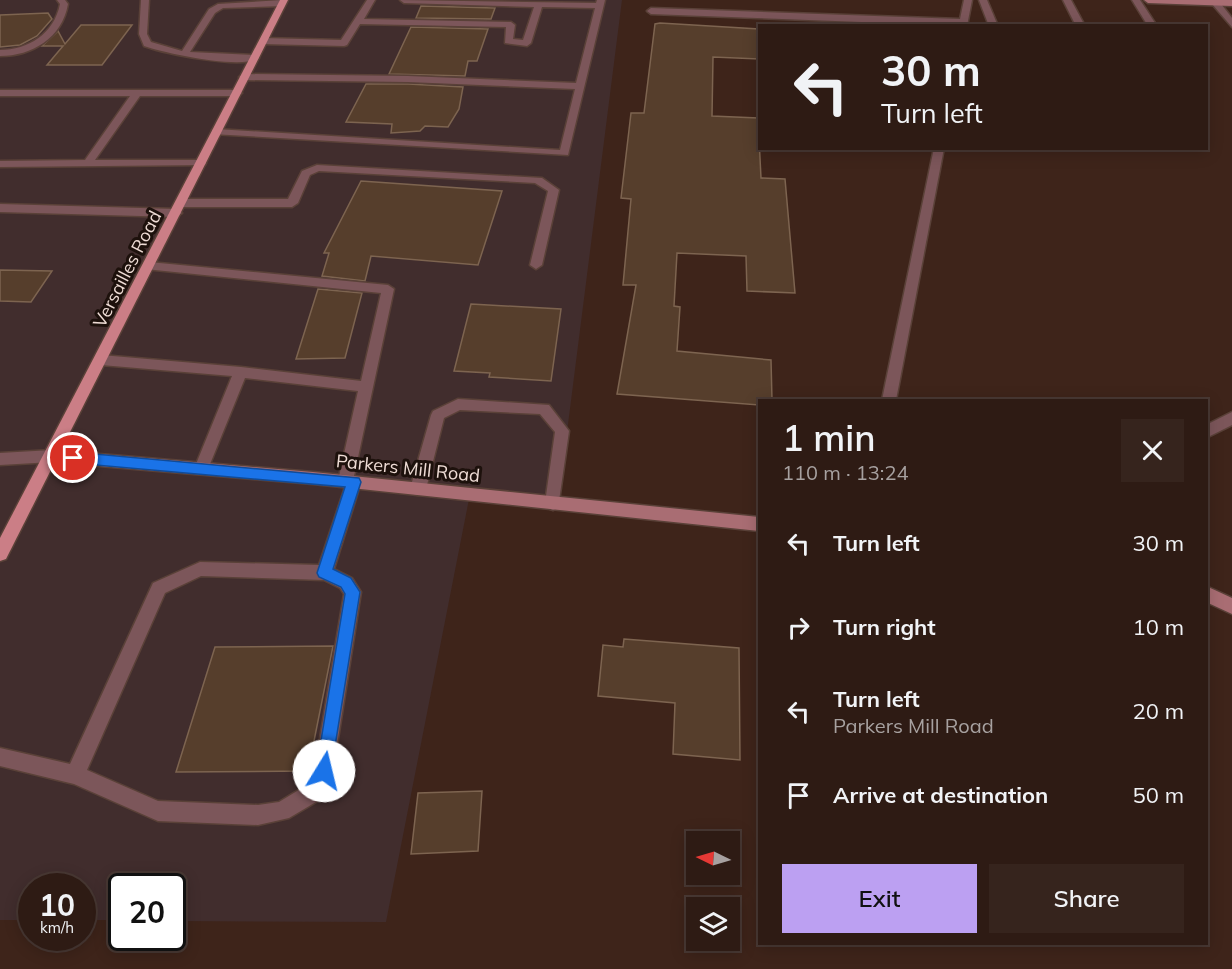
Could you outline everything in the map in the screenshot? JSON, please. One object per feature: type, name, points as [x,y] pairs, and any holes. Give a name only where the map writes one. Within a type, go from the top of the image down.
[{"type":"main road","points":[[1148,0],[1232,3]]},
{"type":"main road","name":"Versailles Road","points":[[0,554],[283,2]]},
{"type":"main road","name":"Parkers Mill Road","points":[[52,456],[349,482],[758,524]]},
{"type":"main road","points":[[1208,595],[1232,606]]},
{"type":"street","points":[[0,53],[28,50],[39,43],[63,15],[64,4],[61,0]]},
{"type":"street","points":[[145,0],[142,34],[147,44],[166,52],[184,55],[254,58]]},
{"type":"street","points":[[262,41],[344,43],[371,0]]},
{"type":"street","points":[[216,132],[564,153],[600,3],[539,4],[405,0]]},
{"type":"street","points":[[651,11],[964,24],[969,0]]},
{"type":"street","points":[[983,0],[993,24]]},
{"type":"street","points":[[1067,0],[1080,24]]},
{"type":"street","points":[[1136,0],[1153,24]]},
{"type":"street","points":[[1211,1],[1232,24]]},
{"type":"street","points":[[184,55],[212,11],[221,6],[283,2]]},
{"type":"street","points":[[358,21],[511,25],[508,41],[528,43],[539,4]]},
{"type":"street","points":[[244,77],[408,79],[580,86]]},
{"type":"street","points":[[0,93],[237,93]]},
{"type":"street","points":[[88,163],[136,94]]},
{"type":"street","points":[[889,399],[939,150]]},
{"type":"street","points":[[0,164],[201,163]]},
{"type":"street","points":[[0,208],[178,208],[292,203],[306,174],[317,168],[538,180],[554,189],[536,265]]},
{"type":"street","points":[[149,266],[388,289],[366,387],[349,482],[324,573]]},
{"type":"street","points":[[101,360],[241,372],[366,387]]},
{"type":"street","points":[[201,469],[241,372]]},
{"type":"street","points":[[418,489],[438,415],[458,404],[544,409],[562,431],[553,502]]},
{"type":"street","points":[[1208,431],[1232,418]]},
{"type":"street","points":[[0,459],[52,456]]},
{"type":"street","points":[[0,757],[75,775],[158,811],[258,814],[282,811],[309,795],[324,771],[353,592],[346,583],[324,573],[200,569],[159,588],[75,775]]},
{"type":"shaded area","points":[[0,0],[622,0],[558,503],[470,494],[386,922],[186,921],[186,873],[108,873],[108,920],[96,920],[96,873],[18,873],[18,920],[0,920]]},
{"type":"building","points":[[421,6],[495,8],[491,19],[416,18]]},
{"type":"building","points":[[48,13],[52,19],[37,36],[20,45],[0,47],[0,15]]},
{"type":"building","points":[[655,24],[758,29],[758,59],[713,57],[712,116],[758,118],[761,178],[785,179],[795,293],[747,291],[746,256],[677,253],[674,306],[680,307],[677,351],[771,360],[772,399],[758,399],[758,405],[617,394],[636,285],[623,285],[631,199],[621,198],[631,113],[644,113]]},
{"type":"building","points":[[81,25],[132,25],[102,65],[47,65],[63,46],[42,46],[58,31],[65,44]]},
{"type":"building","points":[[411,27],[488,29],[477,61],[468,61],[465,76],[389,74]]},
{"type":"building","points":[[366,84],[463,87],[459,109],[448,127],[425,126],[420,131],[391,133],[392,124],[346,122]]},
{"type":"building","points":[[361,181],[502,191],[478,265],[371,256],[365,281],[322,276],[329,253],[324,253]]},
{"type":"building","points":[[0,270],[52,271],[31,302],[0,301]]},
{"type":"building","points":[[318,289],[362,293],[345,358],[296,359]]},
{"type":"building","points":[[471,304],[561,309],[551,381],[489,377],[490,373],[454,371]]},
{"type":"building","points":[[624,639],[739,648],[740,760],[673,754],[675,703],[598,696],[603,645],[623,647]]},
{"type":"building","points":[[333,646],[308,771],[176,772],[215,647]]},
{"type":"building","points":[[482,791],[478,851],[411,854],[418,793]]},
{"type":"route","points":[[73,458],[354,482],[324,573],[346,583],[353,592],[324,771]]}]
